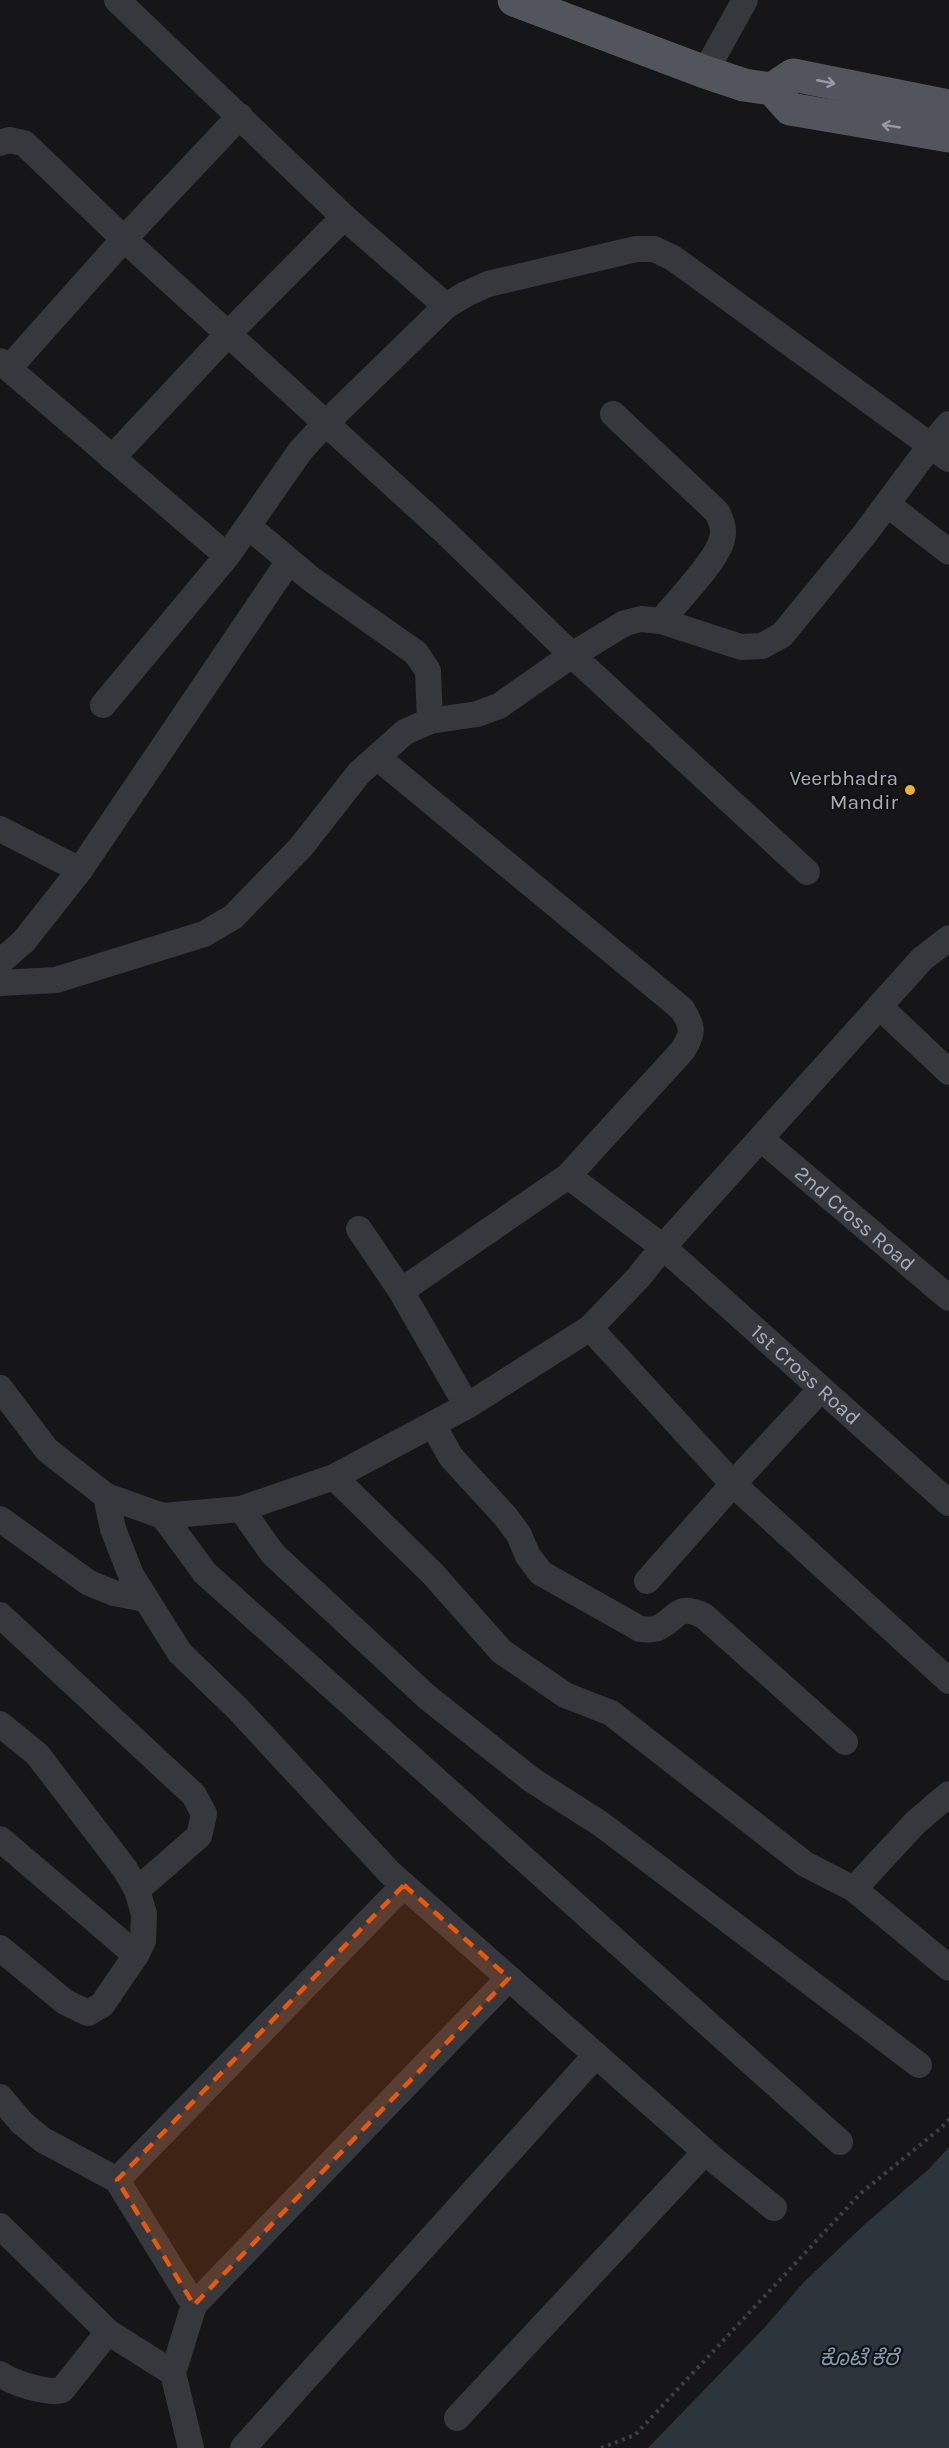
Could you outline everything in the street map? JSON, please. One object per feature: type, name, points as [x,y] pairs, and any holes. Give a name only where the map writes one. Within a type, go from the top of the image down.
[{"type":"main road","points":[[514,0],[547,6],[705,72],[744,85],[772,89],[790,109],[949,136]]},
{"type":"main road","points":[[772,89],[793,75],[949,106]]},
{"type":"street","points":[[117,0],[344,218],[446,306]]},
{"type":"street","points":[[705,72],[745,0]]},
{"type":"street","points":[[227,556],[4,365],[240,116]]},
{"type":"street","points":[[0,143],[9,140],[24,144],[124,239],[445,532],[572,655],[807,872]]},
{"type":"street","points":[[112,458],[228,334],[344,218]]},
{"type":"street","points":[[103,705],[227,556],[301,450],[446,306],[488,284],[636,249],[654,249],[673,258],[939,453]]},
{"type":"street","points":[[613,414],[717,512],[724,527],[722,541],[715,555],[661,621]]},
{"type":"street","points":[[0,983],[56,981],[218,928],[233,917],[301,848],[358,773],[405,732],[430,721],[477,714],[499,706],[572,655],[625,623],[641,619],[661,621],[741,647],[762,646],[782,635],[887,504],[939,453],[949,424]]},
{"type":"street","points":[[887,504],[949,552]]},
{"type":"street","points":[[248,526],[289,561],[416,652],[428,671],[430,721]]},
{"type":"street","points":[[3,957],[24,941],[80,870],[289,561]]},
{"type":"street","points":[[377,757],[682,1009],[691,1023],[692,1036],[683,1050],[568,1176],[401,1292]]},
{"type":"street","points":[[0,829],[80,870]]},
{"type":"street","points":[[0,1388],[46,1450],[106,1496],[163,1516],[241,1509],[334,1477],[467,1406],[590,1328],[638,1278],[663,1247],[922,959],[949,938]]},
{"type":"street","points":[[880,1007],[949,1072]]},
{"type":"street","name":"2nd Cross Road","points":[[761,1139],[949,1298]]},
{"type":"street","name":"1st Cross Road","points":[[568,1176],[663,1247],[949,1503]]},
{"type":"street","points":[[359,1229],[401,1292],[467,1406]]},
{"type":"street","points":[[590,1328],[733,1484],[949,1681]]},
{"type":"street","points":[[647,1581],[822,1389]]},
{"type":"street","points":[[433,1425],[451,1457],[513,1526],[528,1556],[541,1574],[640,1629],[655,1629],[681,1611],[693,1611],[704,1616],[845,1742]]},
{"type":"street","points":[[334,1477],[433,1574],[501,1652],[565,1695],[611,1713],[805,1864],[854,1890],[949,1968]]},
{"type":"street","points":[[106,1496],[113,1529],[131,1575],[180,1653],[238,1709],[404,1885],[705,2152],[774,2208]]},
{"type":"street","points":[[241,1509],[273,1554],[427,1697],[532,1780],[601,1824],[919,2065]]},
{"type":"street","points":[[163,1516],[205,1573],[840,2142]]},
{"type":"street","points":[[0,1519],[89,1583],[114,1593],[145,1599]]},
{"type":"street","points":[[0,1615],[194,1795],[204,1814],[199,1836],[137,1890]]},
{"type":"street","points":[[0,1724],[37,1754],[125,1869],[137,1890],[144,1914],[143,1941],[136,1955],[102,2005],[88,2013],[65,2002],[0,1948]]},
{"type":"street","points":[[854,1890],[915,1823],[949,1794]]},
{"type":"street","points":[[0,1839],[136,1955]]},
{"type":"street","points":[[117,2180],[404,1885]]},
{"type":"street","points":[[191,2448],[173,2373],[194,2305],[509,1978]]},
{"type":"street","points":[[243,2448],[596,2055]]},
{"type":"street","points":[[0,2097],[22,2123],[43,2140],[117,2180],[194,2305]]},
{"type":"street","points":[[457,2418],[705,2152]]},
{"type":"street","points":[[0,2226],[108,2332],[173,2373]]},
{"type":"street","points":[[1,2377],[54,2392],[62,2390],[108,2332]]},
{"type":"path","points":[[601,2448],[636,2435],[861,2193],[949,2119]]},
{"type":"highlighted area","points":[[404,1885],[509,1978],[194,2305],[117,2180]]},
{"type":"water","name":"ಕೊಟೆ ಕೆರೆ","points":[[949,2147],[949,2448],[648,2448],[766,2326],[803,2283],[864,2225],[929,2169]]},
{"type":"place","name":"Veerbhadra Mandir","points":[[910,790]]}]
